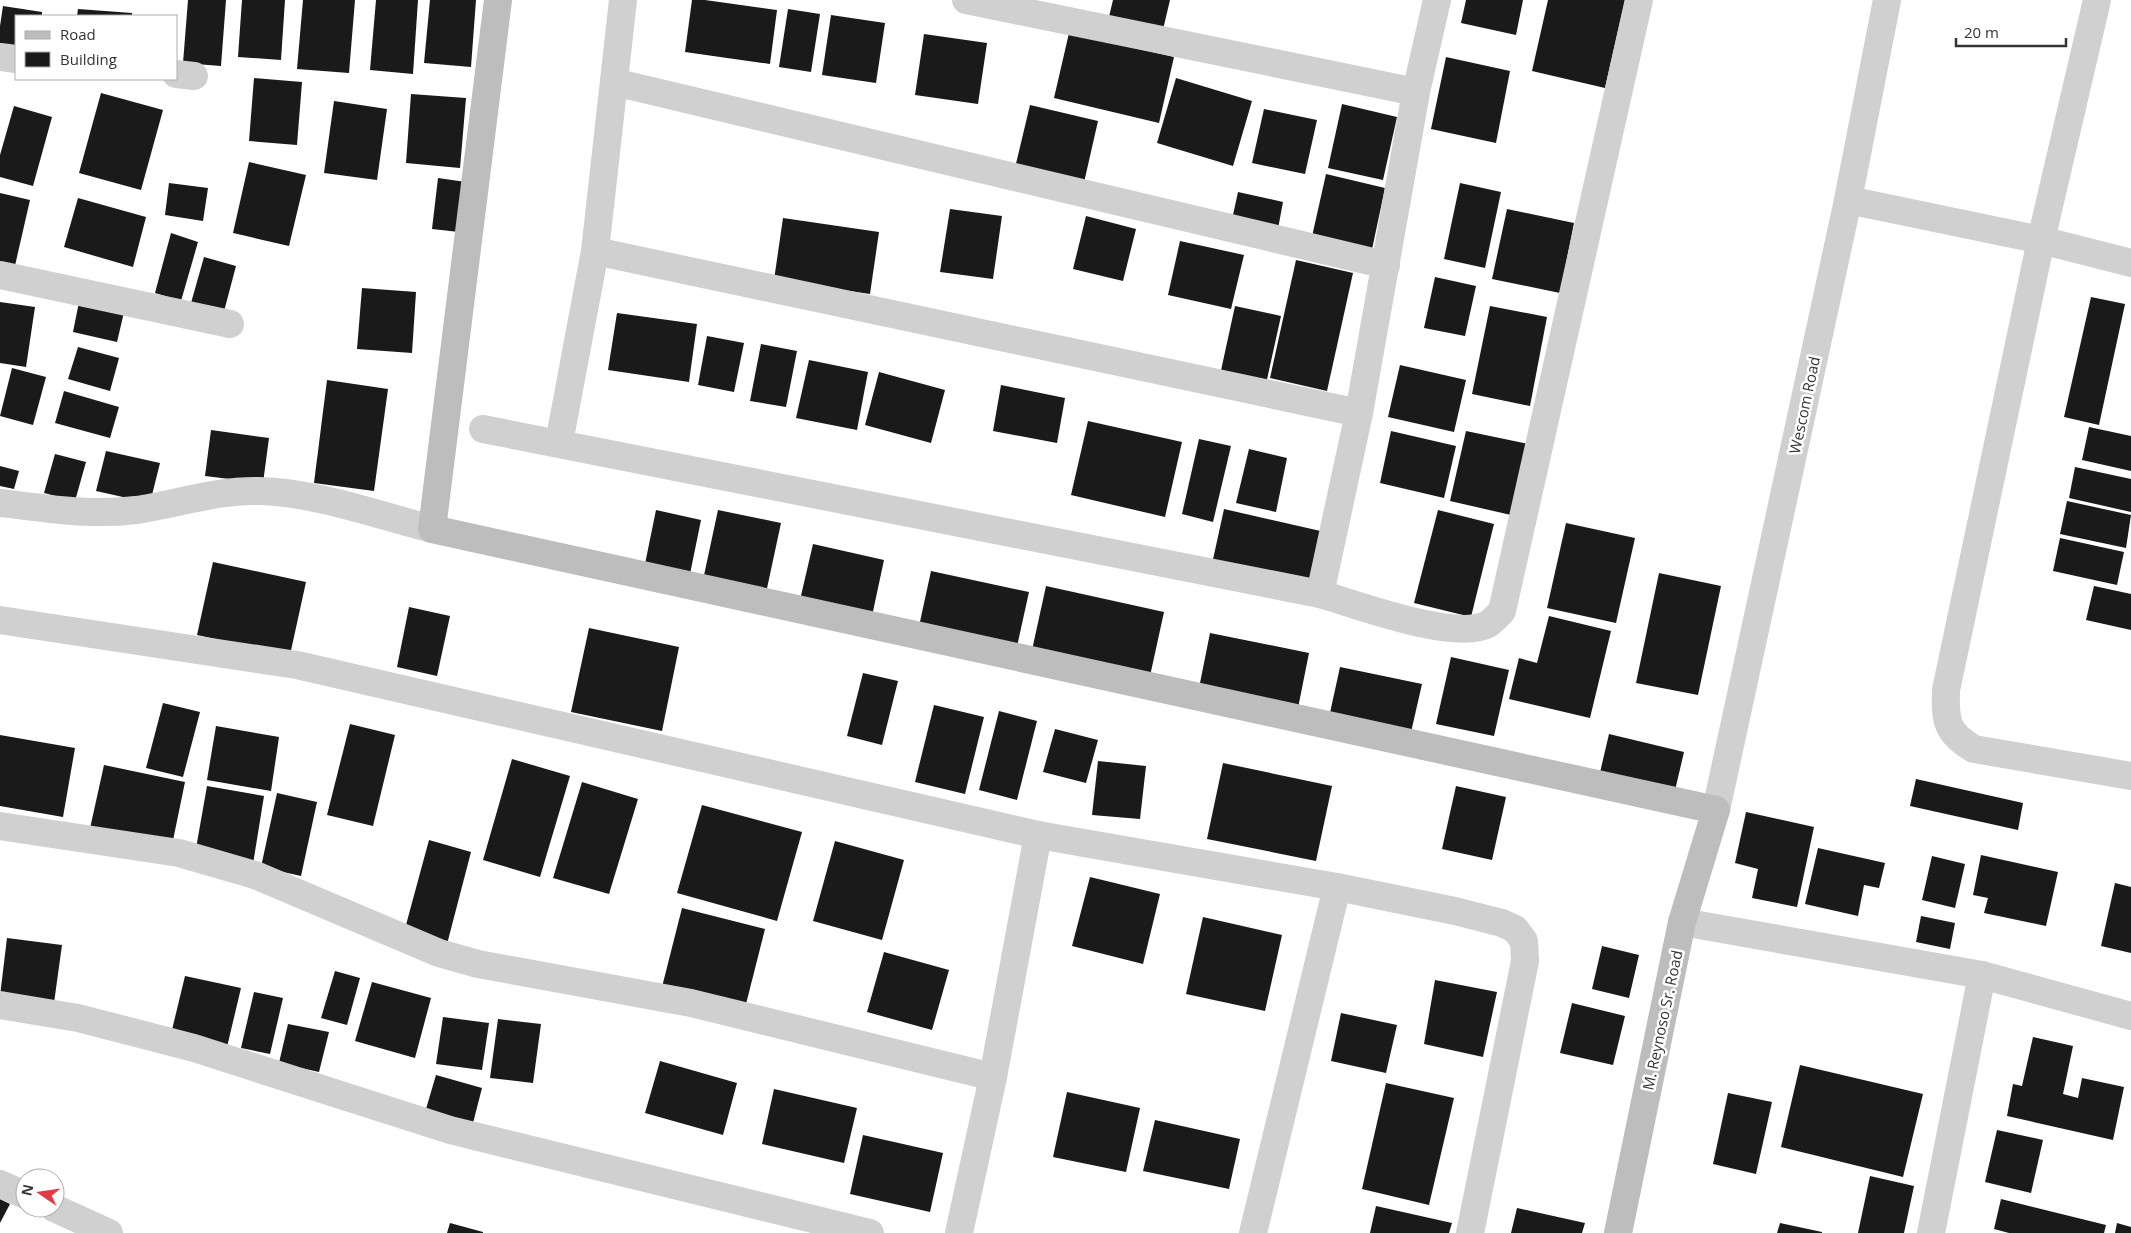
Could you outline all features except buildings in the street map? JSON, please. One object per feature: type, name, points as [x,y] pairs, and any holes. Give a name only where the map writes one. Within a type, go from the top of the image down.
[{"type":"street","points":[[432,529],[498,0]]},
{"type":"street","points":[[559,443],[595,251],[623,0]]},
{"type":"street","points":[[966,0],[1416,92]]},
{"type":"street","points":[[1320,594],[1359,413],[1416,92],[1437,0]]},
{"type":"street","points":[[483,429],[1320,594],[1432,626],[1467,629],[1487,624],[1502,611],[1639,0]]},
{"type":"street","name":"Wescom Road","points":[[1716,810],[1848,200],[1887,0]]},
{"type":"street","points":[[2097,0],[2042,240],[1948,680],[1945,711],[1949,726],[1958,740],[1974,749],[2131,776]]},
{"type":"street","points":[[0,57],[15,59]]},
{"type":"street","points":[[614,82],[1386,266]]},
{"type":"street","points":[[1848,200],[2042,240],[2131,263]]},
{"type":"street","points":[[595,251],[1359,413]]},
{"type":"street","points":[[0,275],[230,324]]},
{"type":"street","points":[[0,503],[86,512],[136,510],[200,496],[238,491],[284,492],[432,529],[1716,810]]},
{"type":"street","points":[[0,620],[297,665],[1038,835],[1337,887],[1502,923],[1515,929],[1524,941],[1525,961],[1470,1233]]},
{"type":"street","name":"M. Reynoso Sr. Road","points":[[1618,1233],[1682,922],[1716,810]]},
{"type":"street","points":[[0,826],[179,853],[255,875],[439,953],[478,964],[691,1003],[993,1077]]},
{"type":"street","points":[[960,1233],[993,1077],[1038,835]]},
{"type":"street","points":[[1253,1233],[1337,887]]},
{"type":"street","points":[[1682,922],[1982,975],[2131,1016]]},
{"type":"street","points":[[1932,1233],[1982,975]]},
{"type":"street","points":[[0,1005],[78,1018],[194,1048],[450,1130],[870,1233]]},
{"type":"street","points":[[0,1184],[15,1191]]},
{"type":"street","points":[[65,1213],[109,1233]]}]
